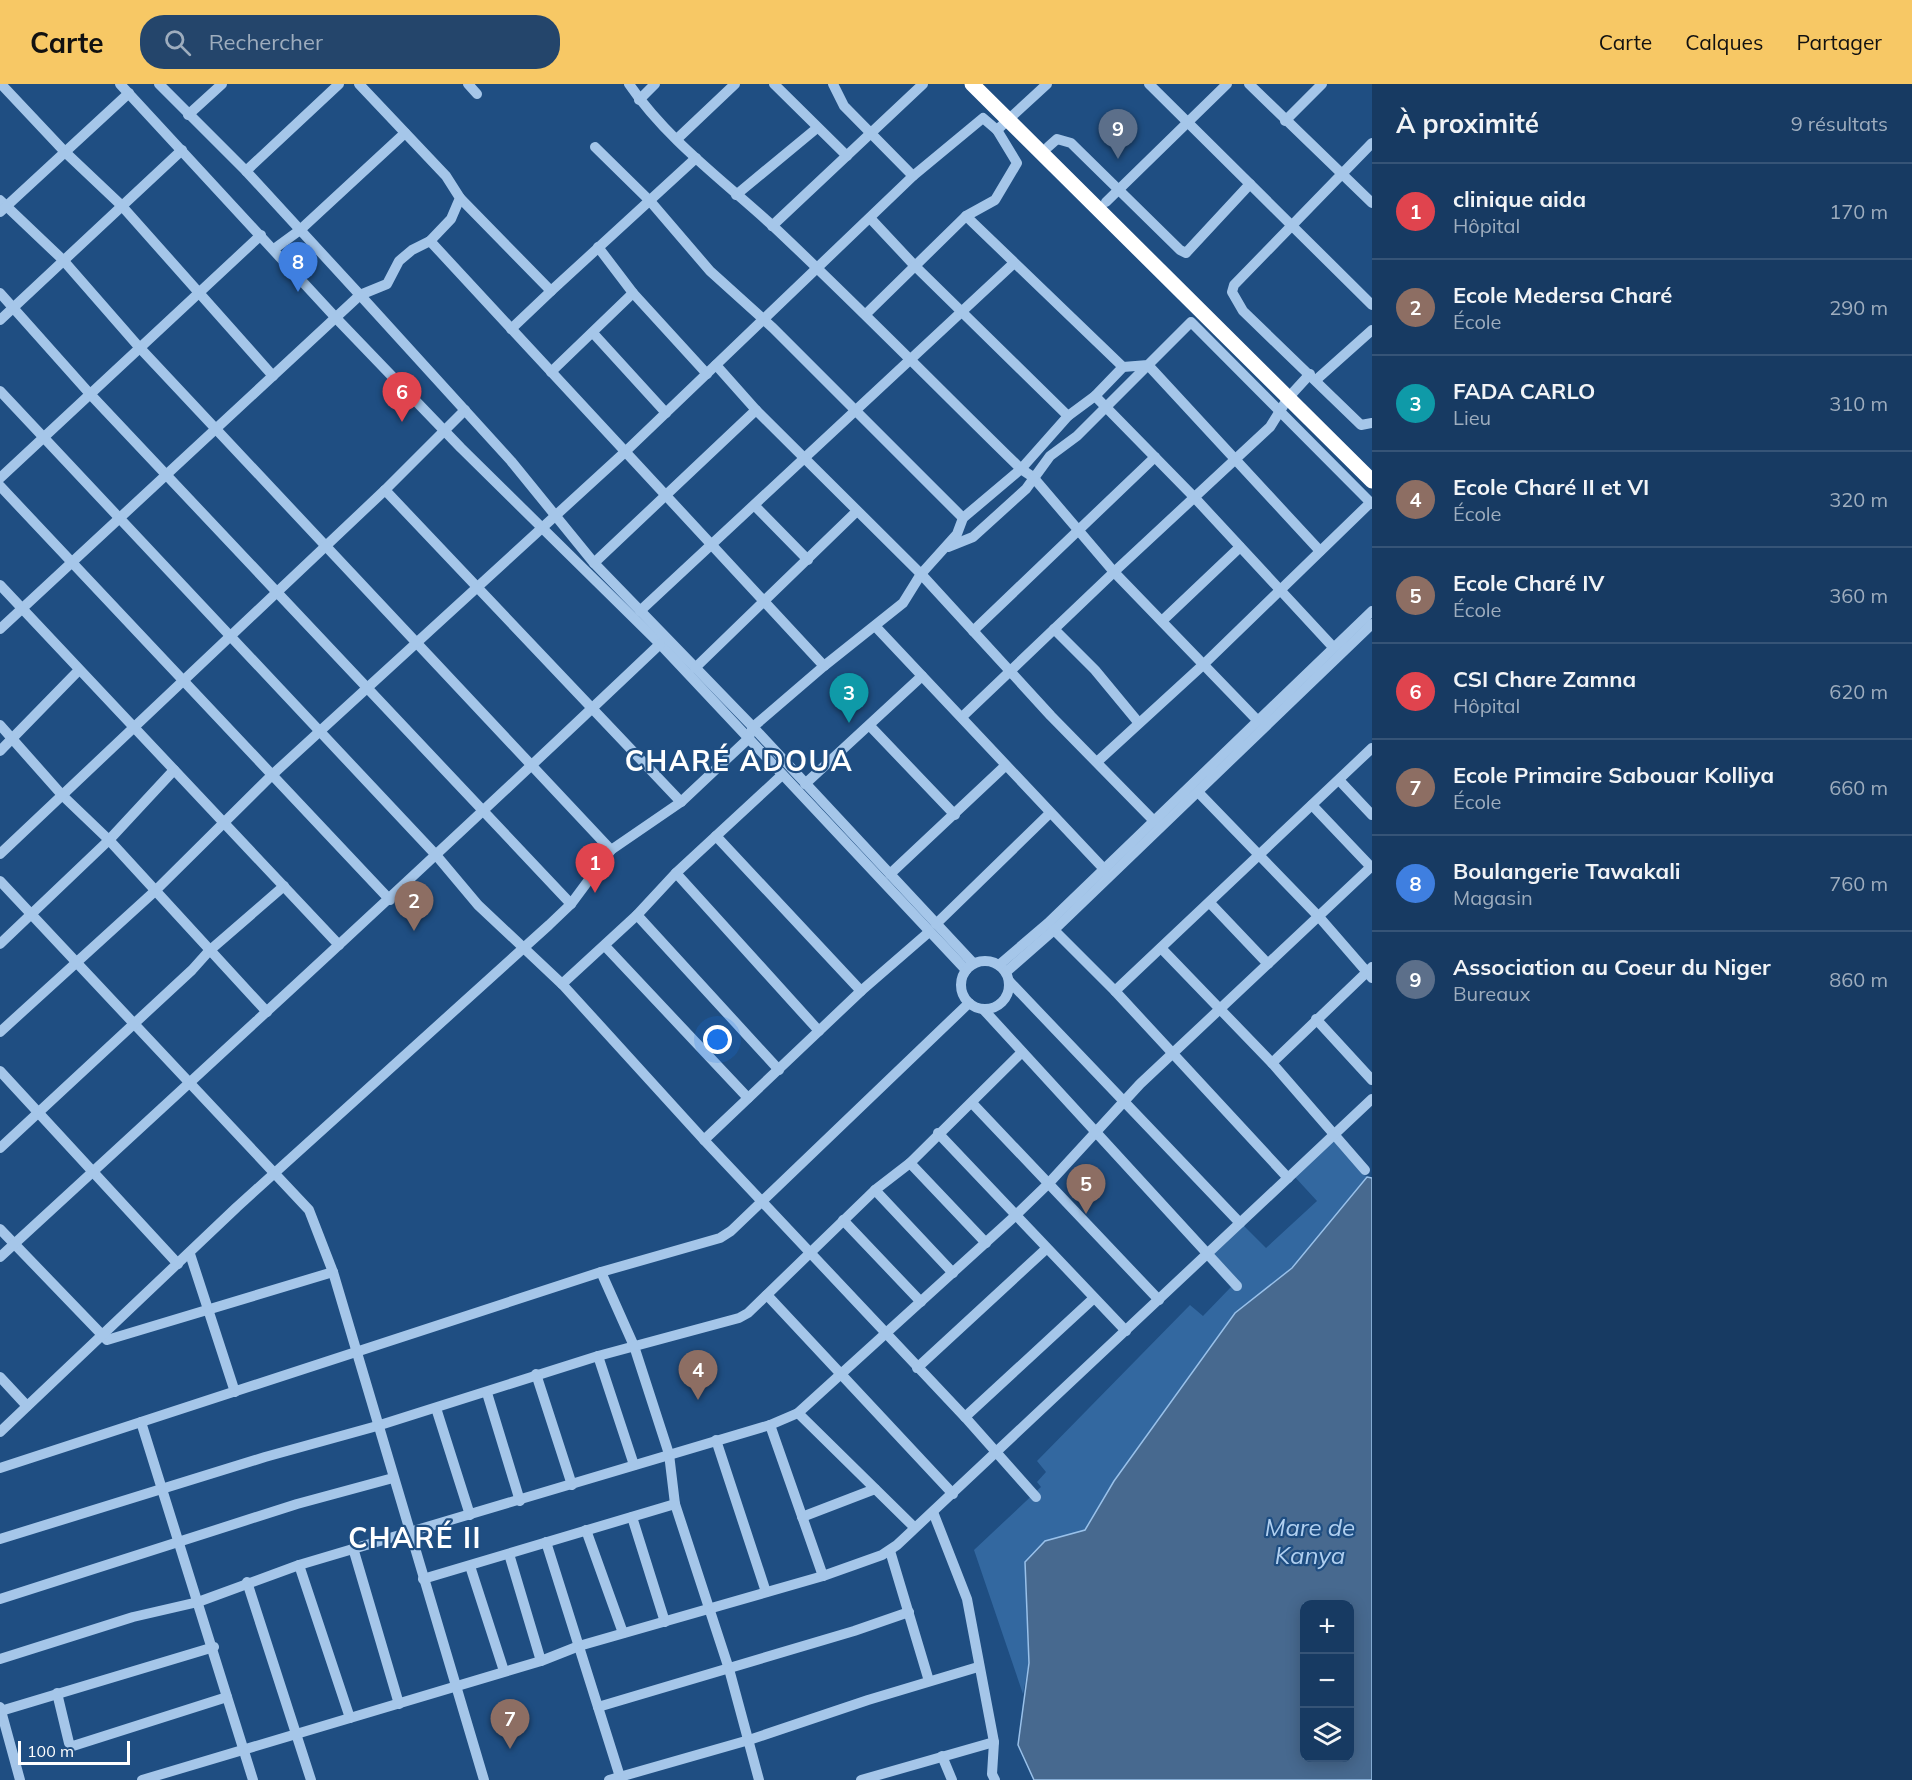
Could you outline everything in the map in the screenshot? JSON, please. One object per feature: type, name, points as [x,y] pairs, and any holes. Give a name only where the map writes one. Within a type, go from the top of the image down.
[{"type":"highway","points":[[972,84],[1007,122],[1291,394],[1372,468]]},
{"type":"highway","points":[[985,84],[1007,122],[1048,147],[1106,202],[1372,481]]},
{"type":"street","points":[[1,84],[65,152],[121,205],[273,376]]},
{"type":"street","points":[[120,84],[336,318],[660,644],[782,775],[970,967]]},
{"type":"street","points":[[159,84],[246,171],[360,295],[465,410],[594,563],[753,727],[890,874],[933,928]]},
{"type":"street","points":[[188,115],[222,84]]},
{"type":"street","points":[[246,171],[339,84]]},
{"type":"street","points":[[359,84],[446,176],[460,198],[551,291]]},
{"type":"street","points":[[468,84],[477,94]]},
{"type":"street","points":[[628,84],[639,100],[696,158],[866,314],[909,360],[1020,469],[1033,477],[1059,504],[1114,572],[1258,721]]},
{"type":"street","points":[[639,100],[655,84]]},
{"type":"street","points":[[677,139],[735,84]]},
{"type":"street","points":[[774,84],[847,156]]},
{"type":"street","points":[[832,84],[844,106],[913,176]]},
{"type":"street","points":[[772,226],[923,84]]},
{"type":"street","points":[[1007,122],[1047,84]]},
{"type":"street","points":[[1149,84],[1372,305]]},
{"type":"street","points":[[1106,202],[1227,84]]},
{"type":"street","points":[[1249,84],[1372,203]]},
{"type":"street","points":[[1285,121],[1322,84]]},
{"type":"street","points":[[129,93],[2,206],[63,260],[139,347],[611,850]]},
{"type":"street","points":[[0,1032],[155,891],[272,775],[320,733],[476,586],[626,452],[913,176],[983,118],[1007,122]]},
{"type":"street","points":[[866,314],[966,216],[995,200],[1017,163],[1007,122]]},
{"type":"street","points":[[736,195],[817,128]]},
{"type":"street","points":[[274,249],[300,230],[405,133]]},
{"type":"street","points":[[1048,147],[1057,139],[1071,143],[1186,253],[1250,184]]},
{"type":"street","points":[[1372,143],[1233,285],[1232,292],[1243,311],[1361,425],[1372,423]]},
{"type":"street","points":[[595,147],[650,201],[710,271],[856,410],[963,518]]},
{"type":"street","points":[[0,320],[182,150]]},
{"type":"street","points":[[511,328],[696,158]]},
{"type":"street","points":[[0,629],[360,295],[387,284],[399,261],[412,250],[430,241],[451,219],[460,198]]},
{"type":"street","points":[[966,216],[1123,367]]},
{"type":"street","points":[[870,218],[914,265],[1068,416]]},
{"type":"street","points":[[0,478],[261,235]]},
{"type":"street","points":[[430,241],[824,666]]},
{"type":"street","points":[[598,248],[633,294],[707,374]]},
{"type":"street","points":[[640,611],[909,360],[964,312],[1014,263]]},
{"type":"street","points":[[0,293],[90,394],[278,590],[367,689],[571,904]]},
{"type":"street","points":[[551,372],[633,294]]},
{"type":"street","points":[[946,548],[973,537],[1026,489],[1050,456],[1077,436],[1191,322],[1371,503],[1097,762]]},
{"type":"street","points":[[962,717],[1270,427],[1281,414],[1291,394],[1372,330]]},
{"type":"street","points":[[593,333],[666,413]]},
{"type":"street","points":[[717,365],[756,410],[921,574],[1154,821]]},
{"type":"street","points":[[0,1432],[273,1174],[571,904],[611,850],[681,802],[748,739],[753,727],[903,603],[921,574],[957,534],[963,518],[1020,469],[1068,416],[1095,396],[1123,367],[1148,365]]},
{"type":"street","points":[[1148,365],[1320,551]]},
{"type":"street","points":[[0,391],[118,520],[436,855],[478,904],[562,984],[704,1140],[965,1417],[1036,1497]]},
{"type":"street","points":[[1095,396],[1194,497],[1333,647]]},
{"type":"street","points":[[0,854],[385,490],[465,410]]},
{"type":"street","points":[[594,563],[756,410]]},
{"type":"street","points":[[973,630],[1155,457]]},
{"type":"street","points":[[0,486],[390,900]]},
{"type":"street","points":[[385,490],[681,802]]},
{"type":"street","points":[[755,506],[808,560]]},
{"type":"street","points":[[694,668],[857,511]]},
{"type":"street","points":[[1162,621],[1240,547]]},
{"type":"street","points":[[0,585],[339,945]]},
{"type":"street","points":[[983,1009],[998,1006],[1005,999],[1005,973],[1104,869],[1372,611]]},
{"type":"street","points":[[1005,973],[1054,930],[1372,624]]},
{"type":"street","points":[[875,626],[1104,869]]},
{"type":"street","points":[[1054,629],[1095,670],[1138,722]]},
{"type":"street","points":[[0,1257],[187,1083],[390,900],[660,644]]},
{"type":"street","points":[[0,751],[79,670]]},
{"type":"street","points":[[804,784],[922,676]]},
{"type":"street","points":[[0,724],[62,795],[109,840],[267,1012]]},
{"type":"street","points":[[870,726],[955,815]]},
{"type":"street","points":[[1115,991],[1372,748]]},
{"type":"street","points":[[890,874],[1005,766]]},
{"type":"street","points":[[0,944],[109,840],[174,770]]},
{"type":"street","points":[[562,984],[605,946],[676,873],[782,775]]},
{"type":"street","points":[[1339,780],[1372,815]]},
{"type":"street","points":[[1198,792],[1370,972],[1316,1019],[1272,1063]]},
{"type":"street","points":[[0,1659],[133,1617],[198,1602],[299,1565],[770,1425],[798,1413],[1015,1216],[1172,1054],[1372,867],[1312,805]]},
{"type":"street","points":[[704,1140],[861,991],[933,928],[1050,813]]},
{"type":"street","points":[[716,836],[861,991]]},
{"type":"street","points":[[676,873],[819,1031]]},
{"type":"street","points":[[0,881],[187,1083],[309,1209],[333,1272],[484,1780]]},
{"type":"street","points":[[0,1148],[134,1025],[209,951],[284,886]]},
{"type":"street","points":[[1210,903],[1268,964]]},
{"type":"street","points":[[637,915],[779,1070]]},
{"type":"street","points":[[1054,930],[1115,991],[1288,1178]]},
{"type":"street","points":[[605,946],[748,1098]]},
{"type":"street","points":[[1161,948],[1272,1063],[1333,1136],[1365,1170]]},
{"type":"street","points":[[1237,1286],[983,1009],[969,1003],[963,995],[961,985],[970,967],[986,960],[1005,973],[1240,1223]]},
{"type":"street","points":[[0,1468],[601,1272],[720,1238],[731,1231],[969,1003]]},
{"type":"street","points":[[1316,1019],[1372,1080]]},
{"type":"street","points":[[0,1539],[487,1393],[536,1374],[739,1318],[767,1295],[875,1190],[910,1163],[1022,1052]]},
{"type":"street","points":[[0,1071],[178,1264]]},
{"type":"street","points":[[142,1780],[541,1661],[622,1633],[823,1576],[890,1551],[1372,1099]]},
{"type":"street","points":[[972,1103],[1159,1299]]},
{"type":"street","points":[[938,1133],[1126,1331]]},
{"type":"street","points":[[910,1163],[986,1243]]},
{"type":"street","points":[[875,1190],[953,1273]]},
{"type":"street","points":[[843,1220],[921,1302]]},
{"type":"street","points":[[0,1229],[101,1337],[109,1340],[333,1272]]},
{"type":"street","points":[[917,1368],[1046,1249]]},
{"type":"street","points":[[190,1254],[235,1392]]},
{"type":"street","points":[[601,1272],[634,1346],[669,1454],[675,1504],[729,1669],[759,1780]]},
{"type":"street","points":[[767,1295],[953,1494]]},
{"type":"street","points":[[965,1417],[1094,1298]]},
{"type":"street","points":[[598,1356],[634,1465]]},
{"type":"street","points":[[536,1374],[572,1485]]},
{"type":"street","points":[[0,1377],[27,1406]]},
{"type":"street","points":[[487,1393],[520,1501]]},
{"type":"street","points":[[436,1408],[470,1515]]},
{"type":"street","points":[[798,1413],[914,1527]]},
{"type":"street","points":[[141,1422],[214,1647],[227,1697],[254,1780]]},
{"type":"street","points":[[770,1425],[823,1576]]},
{"type":"street","points":[[716,1440],[766,1592]]},
{"type":"street","points":[[0,1599],[178,1541],[393,1478]]},
{"type":"street","points":[[802,1517],[875,1489]]},
{"type":"street","points":[[423,1579],[675,1504]]},
{"type":"street","points":[[933,1512],[966,1596],[994,1742],[992,1774],[995,1780]]},
{"type":"street","points":[[632,1517],[665,1622]]},
{"type":"street","points":[[586,1530],[622,1633]]},
{"type":"street","points":[[546,1542],[620,1778]]},
{"type":"street","points":[[353,1548],[399,1704]]},
{"type":"street","points":[[890,1551],[929,1681]]},
{"type":"street","points":[[509,1554],[541,1661]]},
{"type":"street","points":[[299,1565],[350,1718]]},
{"type":"street","points":[[470,1566],[504,1671]]},
{"type":"street","points":[[248,1582],[311,1780]]},
{"type":"street","points":[[598,1707],[729,1669],[909,1612]]},
{"type":"street","points":[[21,1780],[1,1709],[214,1647]]},
{"type":"street","points":[[609,1780],[749,1740],[978,1667]]},
{"type":"street","points":[[57,1693],[69,1743],[73,1746],[227,1697]]},
{"type":"street","points":[[861,1780],[887,1776],[942,1756],[994,1742]]},
{"type":"street","points":[[942,1756],[952,1780]]},
{"type":"shaded area","points":[[1333,1140],[1367,1177],[1292,1268],[1235,1313],[1114,1481],[1085,1531],[1045,1541],[1026,1594],[1029,1663],[1023,1694],[974,1550],[1041,1487],[1037,1482],[1046,1472],[1037,1461],[1190,1305],[1203,1316],[1231,1287],[1206,1260],[1243,1225],[1266,1248],[1317,1201],[1294,1176]]},
{"type":"water","name":"Mare de Kanya","points":[[1367,1177],[1372,1178],[1372,1780],[1034,1780],[1018,1745],[1029,1663],[1025,1562],[1045,1541],[1085,1530],[1114,1481],[1235,1313],[1292,1268]]},
{"type":"place","name":"Association au Coeur du Niger","points":[[1118,159]]},
{"type":"place","name":"Boulangerie Tawakali","points":[[298,292]]},
{"type":"place","name":"CSI Chare Zamna","points":[[402,422]]},
{"type":"place","name":"FADA CARLO","points":[[849,723]]},
{"type":"place","name":"clinique aida","points":[[595,893]]},
{"type":"place","name":"Ecole Medersa Charé","points":[[414,931]]},
{"type":"place","name":"Ecole Charé IV","points":[[1086,1214]]},
{"type":"place","name":"Ecole Charé II et VI","points":[[698,1400]]},
{"type":"place","name":"Ecole Primaire Sabouar Kolliya","points":[[510,1749]]},
{"type":"district","name":"CHARÉ ADOUA","points":[[739,761]]},
{"type":"district","name":"CHARÉ II","points":[[415,1538]]}]
